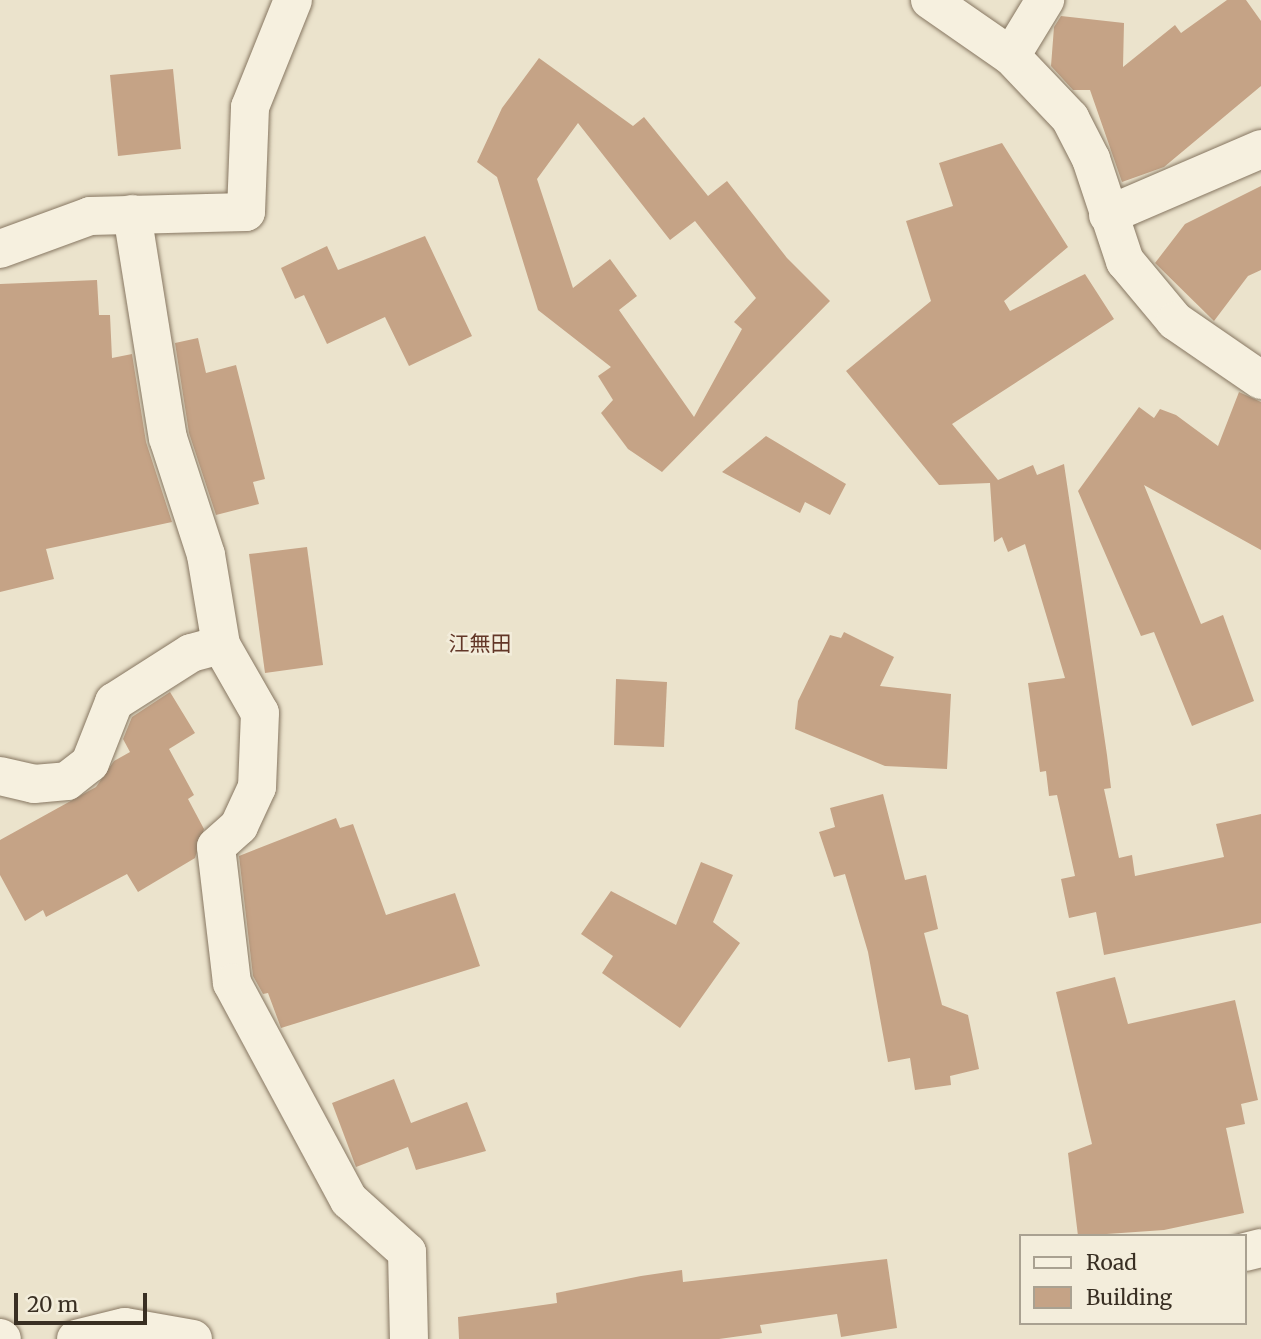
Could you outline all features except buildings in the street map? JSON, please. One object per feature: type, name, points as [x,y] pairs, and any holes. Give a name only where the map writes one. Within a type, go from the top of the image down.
[{"type":"street","points":[[0,249],[90,216],[246,212],[250,107],[293,0]]},
{"type":"street","points":[[930,0],[1011,56],[1070,118],[1091,159],[1125,261],[1175,321],[1261,380]]},
{"type":"street","points":[[1011,56],[1045,0]]},
{"type":"street","points":[[1108,215],[1261,149]]},
{"type":"street","points":[[132,214],[168,438],[206,555],[221,645],[260,713],[257,787],[239,826],[216,847],[232,983],[349,1200],[407,1252],[410,1339]]},
{"type":"street","points":[[0,776],[34,784],[68,781],[90,763],[114,702],[191,653],[221,645]]},
{"type":"street","points":[[76,1339],[125,1327],[193,1339]]},
{"type":"district","name":"江無田","points":[[480,644]]}]
